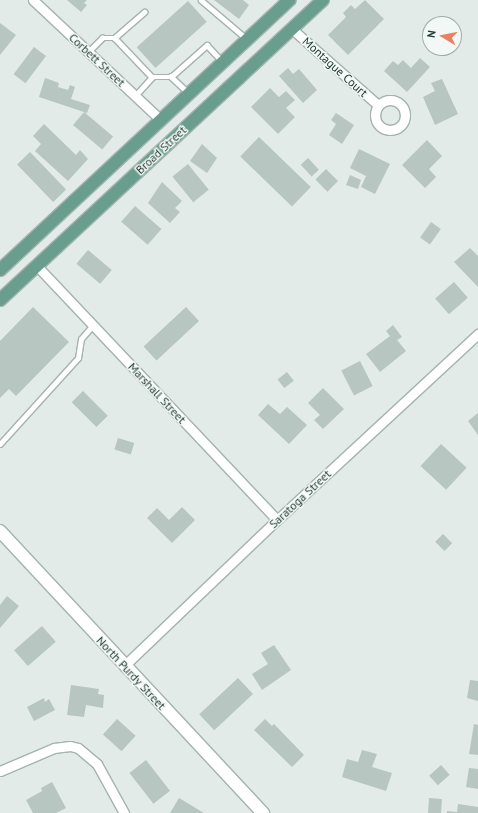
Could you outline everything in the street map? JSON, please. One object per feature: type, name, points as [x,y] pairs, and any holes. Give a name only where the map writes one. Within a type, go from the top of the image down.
[{"type":"main road","name":"Broad Street","points":[[0,270],[290,0]]},
{"type":"main road","name":"Broad Street","points":[[0,300],[323,0]]},
{"type":"street","name":"Corbett Street","points":[[33,0],[161,120]]},
{"type":"street","name":"Montague Court","points":[[292,29],[378,105]]},
{"type":"street","name":"Marshall Street","points":[[37,266],[277,520]]},
{"type":"street","name":"Saratoga Street","points":[[124,666],[277,520],[478,334]]},
{"type":"street","name":"North Purdy Street","points":[[0,531],[124,666],[263,813]]},
{"type":"street","points":[[0,771],[54,748],[78,748],[97,764],[124,813]]},
{"type":"lane","points":[[201,0],[248,40]]},
{"type":"lane","points":[[88,52],[102,38],[115,38],[145,12]]},
{"type":"lane","points":[[115,38],[152,77],[171,77],[207,46],[224,62]]},
{"type":"lane","points":[[135,96],[152,77]]},
{"type":"lane","points":[[171,77],[189,94]]},
{"type":"lane","points":[[0,444],[78,358],[81,339],[93,325]]},
{"type":"building","points":[[67,0],[87,0],[84,3],[87,5],[81,12]]},
{"type":"building","points":[[214,0],[243,0],[249,5],[239,19]]},
{"type":"building","points":[[365,0],[384,19],[348,55],[328,35],[346,17],[343,13],[351,5],[355,9]]},
{"type":"building","points":[[188,1],[207,22],[155,68],[137,47]]},
{"type":"building","points":[[0,23],[16,35],[0,55]]},
{"type":"building","points":[[34,47],[46,56],[26,83],[14,74]]},
{"type":"building","points":[[420,58],[430,67],[407,92],[384,71],[393,61],[398,65],[403,60],[411,68]]},
{"type":"building","points":[[288,68],[293,74],[299,69],[317,90],[303,103],[279,76]]},
{"type":"building","points":[[45,78],[59,83],[58,87],[68,90],[70,85],[75,87],[71,99],[90,105],[87,113],[39,97]]},
{"type":"building","points":[[442,79],[458,114],[435,125],[423,97],[435,91],[431,83]]},
{"type":"building","points":[[270,88],[279,97],[286,91],[295,100],[286,108],[295,117],[278,134],[251,107]]},
{"type":"building","points":[[84,112],[113,136],[102,149],[73,125]]},
{"type":"building","points":[[336,113],[354,125],[342,144],[329,135],[336,124],[331,120]]},
{"type":"building","points":[[44,124],[76,155],[80,150],[88,159],[68,181],[35,151],[41,144],[33,136]]},
{"type":"building","points":[[259,137],[311,187],[292,206],[240,156]]},
{"type":"building","points":[[427,140],[442,156],[429,169],[436,177],[425,188],[402,165]]},
{"type":"building","points":[[202,144],[217,158],[207,173],[190,161]]},
{"type":"building","points":[[359,149],[390,164],[375,194],[361,187],[366,176],[350,168]]},
{"type":"building","points":[[30,152],[66,189],[53,202],[17,165]]},
{"type":"building","points":[[308,158],[319,170],[312,177],[301,165]]},
{"type":"building","points":[[188,164],[209,190],[193,202],[172,177]]},
{"type":"building","points":[[326,169],[338,181],[327,192],[315,180]]},
{"type":"building","points":[[350,175],[361,180],[358,189],[346,185]]},
{"type":"building","points":[[162,182],[182,201],[175,208],[180,212],[170,223],[148,203]]},
{"type":"building","points":[[135,206],[161,229],[148,245],[121,222]]},
{"type":"building","points":[[431,222],[441,229],[430,244],[420,238]]},
{"type":"building","points":[[470,248],[478,256],[478,287],[454,262]]},
{"type":"building","points":[[88,250],[112,270],[100,284],[76,264]]},
{"type":"building","points":[[454,282],[468,298],[449,314],[435,298]]},
{"type":"building","points":[[33,307],[69,342],[16,396],[9,389],[0,398],[0,341]]},
{"type":"building","points":[[186,307],[199,321],[157,360],[144,347]]},
{"type":"building","points":[[393,325],[402,337],[397,340],[406,351],[380,372],[366,354],[390,336],[386,331]]},
{"type":"building","points":[[360,361],[373,386],[354,395],[341,371]]},
{"type":"building","points":[[287,372],[294,381],[284,388],[278,379]]},
{"type":"building","points":[[323,388],[344,409],[323,429],[314,420],[320,415],[308,403]]},
{"type":"building","points":[[83,391],[108,416],[96,427],[72,402]]},
{"type":"building","points":[[268,404],[280,414],[287,407],[307,425],[289,444],[258,415]]},
{"type":"building","points":[[478,413],[478,435],[468,421]]},
{"type":"building","points":[[118,438],[134,443],[131,454],[114,449]]},
{"type":"building","points":[[441,444],[467,468],[446,490],[421,466]]},
{"type":"building","points":[[182,507],[195,520],[172,543],[147,518],[157,508],[169,520]]},
{"type":"building","points":[[443,534],[452,543],[444,551],[435,542]]},
{"type":"building","points":[[7,596],[19,606],[0,628],[0,605]]},
{"type":"building","points":[[42,626],[56,642],[28,666],[14,650]]},
{"type":"building","points":[[274,645],[291,670],[262,690],[252,674],[268,664],[261,653]]},
{"type":"building","points":[[238,678],[253,694],[214,730],[199,714]]},
{"type":"building","points":[[470,680],[478,681],[478,701],[467,698]]},
{"type":"building","points":[[71,685],[99,689],[98,694],[104,695],[103,708],[86,705],[84,717],[67,715]]},
{"type":"building","points":[[44,698],[45,702],[49,699],[55,710],[34,721],[27,707]]},
{"type":"building","points":[[117,719],[136,736],[122,751],[103,735]]},
{"type":"building","points":[[265,719],[272,726],[274,724],[304,755],[292,767],[254,730]]},
{"type":"building","points":[[474,724],[478,725],[478,755],[469,754]]},
{"type":"building","points":[[362,750],[377,754],[372,767],[392,773],[386,791],[342,777],[347,759],[358,762]]},
{"type":"building","points":[[146,760],[170,791],[153,804],[129,773]]},
{"type":"building","points":[[441,765],[450,775],[438,785],[429,776]]},
{"type":"building","points":[[469,768],[478,769],[478,789],[466,787]]},
{"type":"building","points":[[52,782],[66,808],[56,813],[33,813],[26,800],[42,791],[41,788]]},
{"type":"building","points":[[179,798],[204,813],[170,813]]},
{"type":"building","points":[[429,798],[442,799],[441,813],[428,813]]},
{"type":"building","points":[[458,804],[478,807],[478,813],[447,813],[447,811],[457,812]]}]
